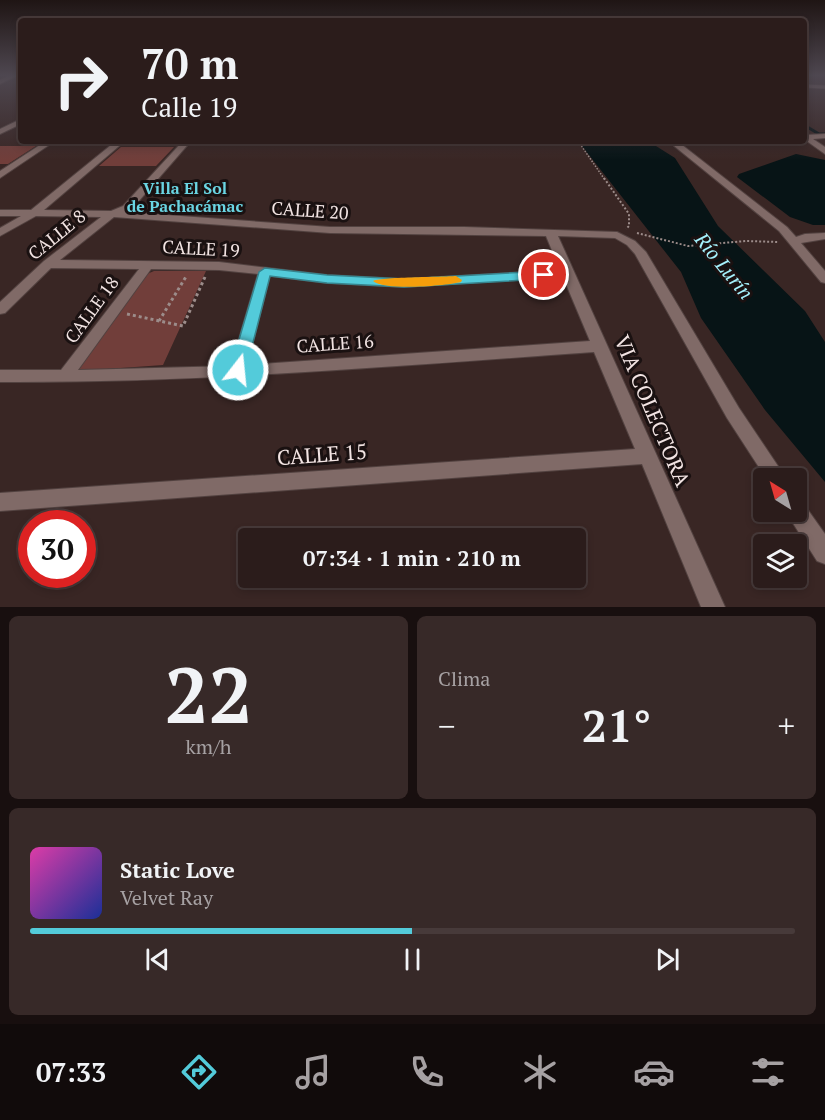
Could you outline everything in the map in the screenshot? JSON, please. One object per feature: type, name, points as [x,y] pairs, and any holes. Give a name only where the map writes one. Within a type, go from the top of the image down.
[{"type":"street","points":[[0,132],[18,123]]},
{"type":"street","points":[[825,135],[808,139],[825,151]]},
{"type":"street","points":[[0,175],[46,144]]},
{"type":"street","points":[[0,233],[34,213],[117,144]]},
{"type":"street","name":"CALLE 8","points":[[0,310],[48,264],[112,214],[127,208],[184,144]]},
{"type":"street","points":[[676,144],[783,229],[825,279]]},
{"type":"street","name":"CALLE 20","points":[[0,213],[112,214],[330,230],[550,232],[617,235]]},
{"type":"street","name":"VIA COLECTORA","points":[[550,232],[713,607]]},
{"type":"street","points":[[617,235],[632,243],[640,252],[733,413],[769,468]]},
{"type":"street","points":[[792,242],[805,237],[825,236]]},
{"type":"street","name":"CALLE 19","points":[[48,264],[210,266],[327,279],[404,283],[568,273]]},
{"type":"street","name":"CALLE 18","points":[[65,377],[148,265]]},
{"type":"street","points":[[238,370],[265,272]]},
{"type":"street","name":"CALLE 16","points":[[0,376],[65,377],[238,370],[600,346]]},
{"type":"street","name":"CALLE 15","points":[[0,502],[646,456]]},
{"type":"street","points":[[804,522],[825,553]]},
{"type":"path","points":[[580,144],[629,214],[629,226],[617,235]]},
{"type":"path","points":[[617,235],[638,233],[688,246],[746,241],[792,242]]},
{"type":"path","points":[[159,321],[192,266]]},
{"type":"path","points":[[113,312],[183,326],[210,266]]},
{"type":"shaded area","points":[[0,146],[36,146],[8,164],[0,164]]},
{"type":"shaded area","points":[[121,147],[174,147],[156,166],[99,166]]},
{"type":"shaded area","points":[[154,271],[206,271],[163,365],[79,371],[77,365],[147,274]]},
{"type":"water","name":"Río Lurín","points":[[580,144],[653,144],[675,158],[718,226],[805,311],[825,342],[825,482],[765,410],[701,318],[681,272]]},
{"type":"water","points":[[796,154],[825,160],[825,225],[813,225],[790,217],[737,177],[739,174]]},
{"type":"waterway","points":[[807,127],[819,134],[825,134]]},
{"type":"slow traffic","points":[[380,281],[404,283],[456,280]]},
{"type":"district","name":"Villa El Sol de Pachacámac","points":[[185,197]]},
{"type":"route","points":[[238,370],[265,272],[327,279],[404,283],[544,275]]}]
